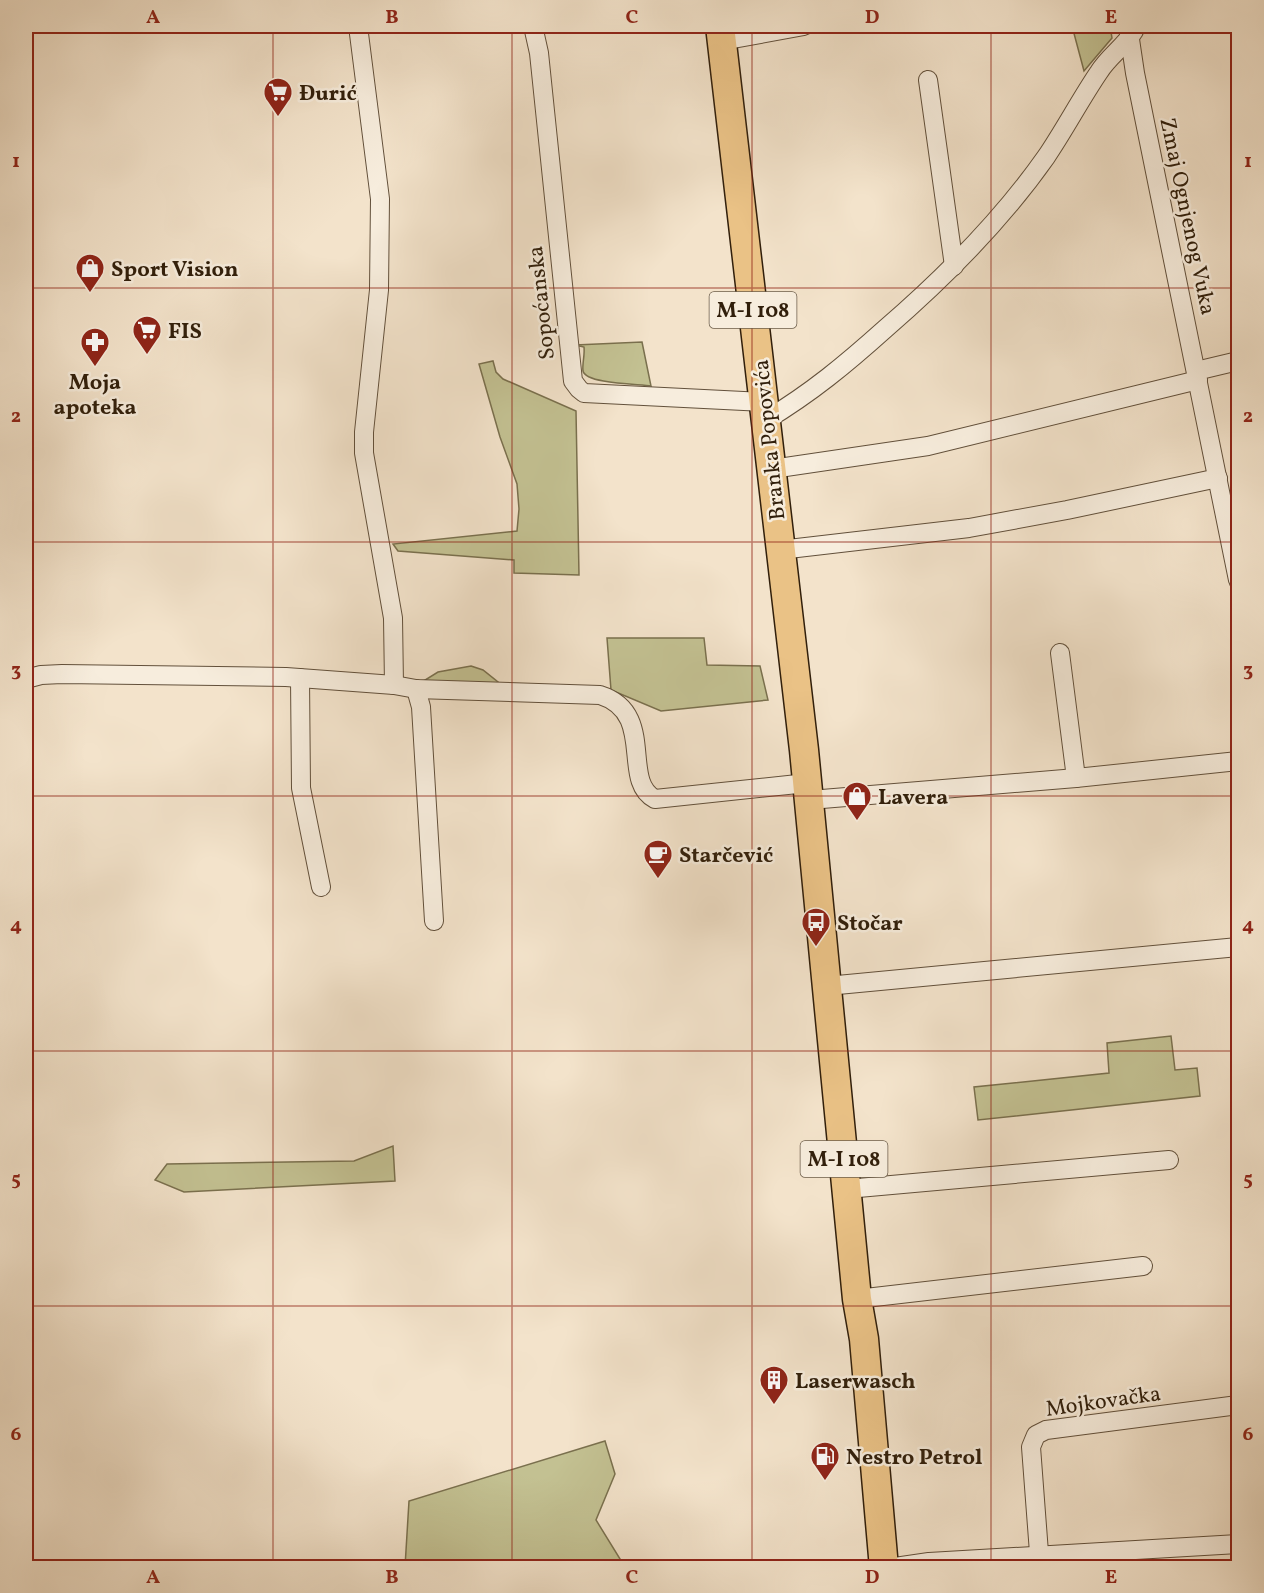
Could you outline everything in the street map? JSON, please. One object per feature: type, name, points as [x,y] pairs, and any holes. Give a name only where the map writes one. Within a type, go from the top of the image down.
[{"type":"main road","name":"Branka Popovića","points":[[721,33],[808,792],[857,1299],[864,1339],[886,1568]]},
{"type":"street","points":[[358,26],[380,199],[381,234],[379,290],[364,432],[364,453],[393,618],[394,685]]},
{"type":"street","name":"Sopoćanska","points":[[533,26],[539,53],[573,381],[584,393],[765,411]]},
{"type":"street","points":[[721,33],[804,26]]},
{"type":"street","points":[[765,411],[805,396],[847,363],[954,266],[1046,157],[1106,61],[1132,29]]},
{"type":"street","name":"Zmaj Ognjenog Vuka","points":[[1132,29],[1137,85],[1239,580]]},
{"type":"street","points":[[928,80],[954,266]]},
{"type":"street","points":[[772,470],[928,446],[1197,376],[1239,361]]},
{"type":"street","points":[[780,550],[969,528],[1218,478]]},
{"type":"street","points":[[1060,653],[1076,778]]},
{"type":"street","points":[[26,679],[41,675],[62,674],[300,678],[394,685],[416,689],[600,695],[609,698],[623,710],[629,719],[634,732],[642,787],[648,795],[655,799],[1076,778],[1239,761]]},
{"type":"street","points":[[300,678],[302,788],[321,887]]},
{"type":"street","points":[[416,689],[421,706],[434,921]]},
{"type":"street","points":[[827,986],[1239,947]]},
{"type":"street","points":[[847,1190],[1169,1160]]},
{"type":"street","points":[[857,1299],[1143,1266]]},
{"type":"street","name":"Mojkovačka","points":[[1040,1562],[1031,1447],[1036,1435],[1046,1430],[1239,1405]]},
{"type":"street","points":[[886,1568],[929,1562],[1040,1562],[1239,1544]]},
{"type":"shaded area","points":[[1072,26],[1110,26],[1112,38],[1084,71]]},
{"type":"shaded area","points":[[642,342],[651,386],[593,379],[583,371],[584,347],[575,345]]},
{"type":"shaded area","points":[[493,361],[496,372],[503,379],[576,411],[579,575],[514,573],[514,560],[398,551],[393,544],[517,531],[519,509],[517,484],[500,437],[479,364]]},
{"type":"shaded area","points":[[607,638],[704,638],[707,665],[760,666],[768,700],[661,711],[611,690]]},
{"type":"shaded area","points":[[471,666],[483,670],[503,686],[417,685],[438,672]]},
{"type":"shaded area","points":[[1171,1036],[1175,1070],[1197,1068],[1200,1096],[978,1120],[974,1087],[1109,1073],[1107,1043]]},
{"type":"shaded area","points":[[393,1146],[395,1181],[184,1192],[155,1180],[167,1164],[354,1161]]},
{"type":"shaded area","points":[[605,1441],[615,1474],[596,1520],[625,1567],[405,1567],[409,1501]]},
{"type":"place","name":"Đurić","points":[[278,118]]},
{"type":"place","name":"Sport Vision","points":[[90,294]]},
{"type":"place","name":"FIS","points":[[147,356]]},
{"type":"place","name":"Moja apoteka","points":[[95,368]]},
{"type":"place","name":"Lavera","points":[[857,822]]},
{"type":"place","name":"Starčević","points":[[658,880]]},
{"type":"place","name":"Stočar","points":[[816,948]]},
{"type":"place","name":"Laserwasch","points":[[774,1406]]},
{"type":"place","name":"Nestro Petrol","points":[[825,1482]]}]
